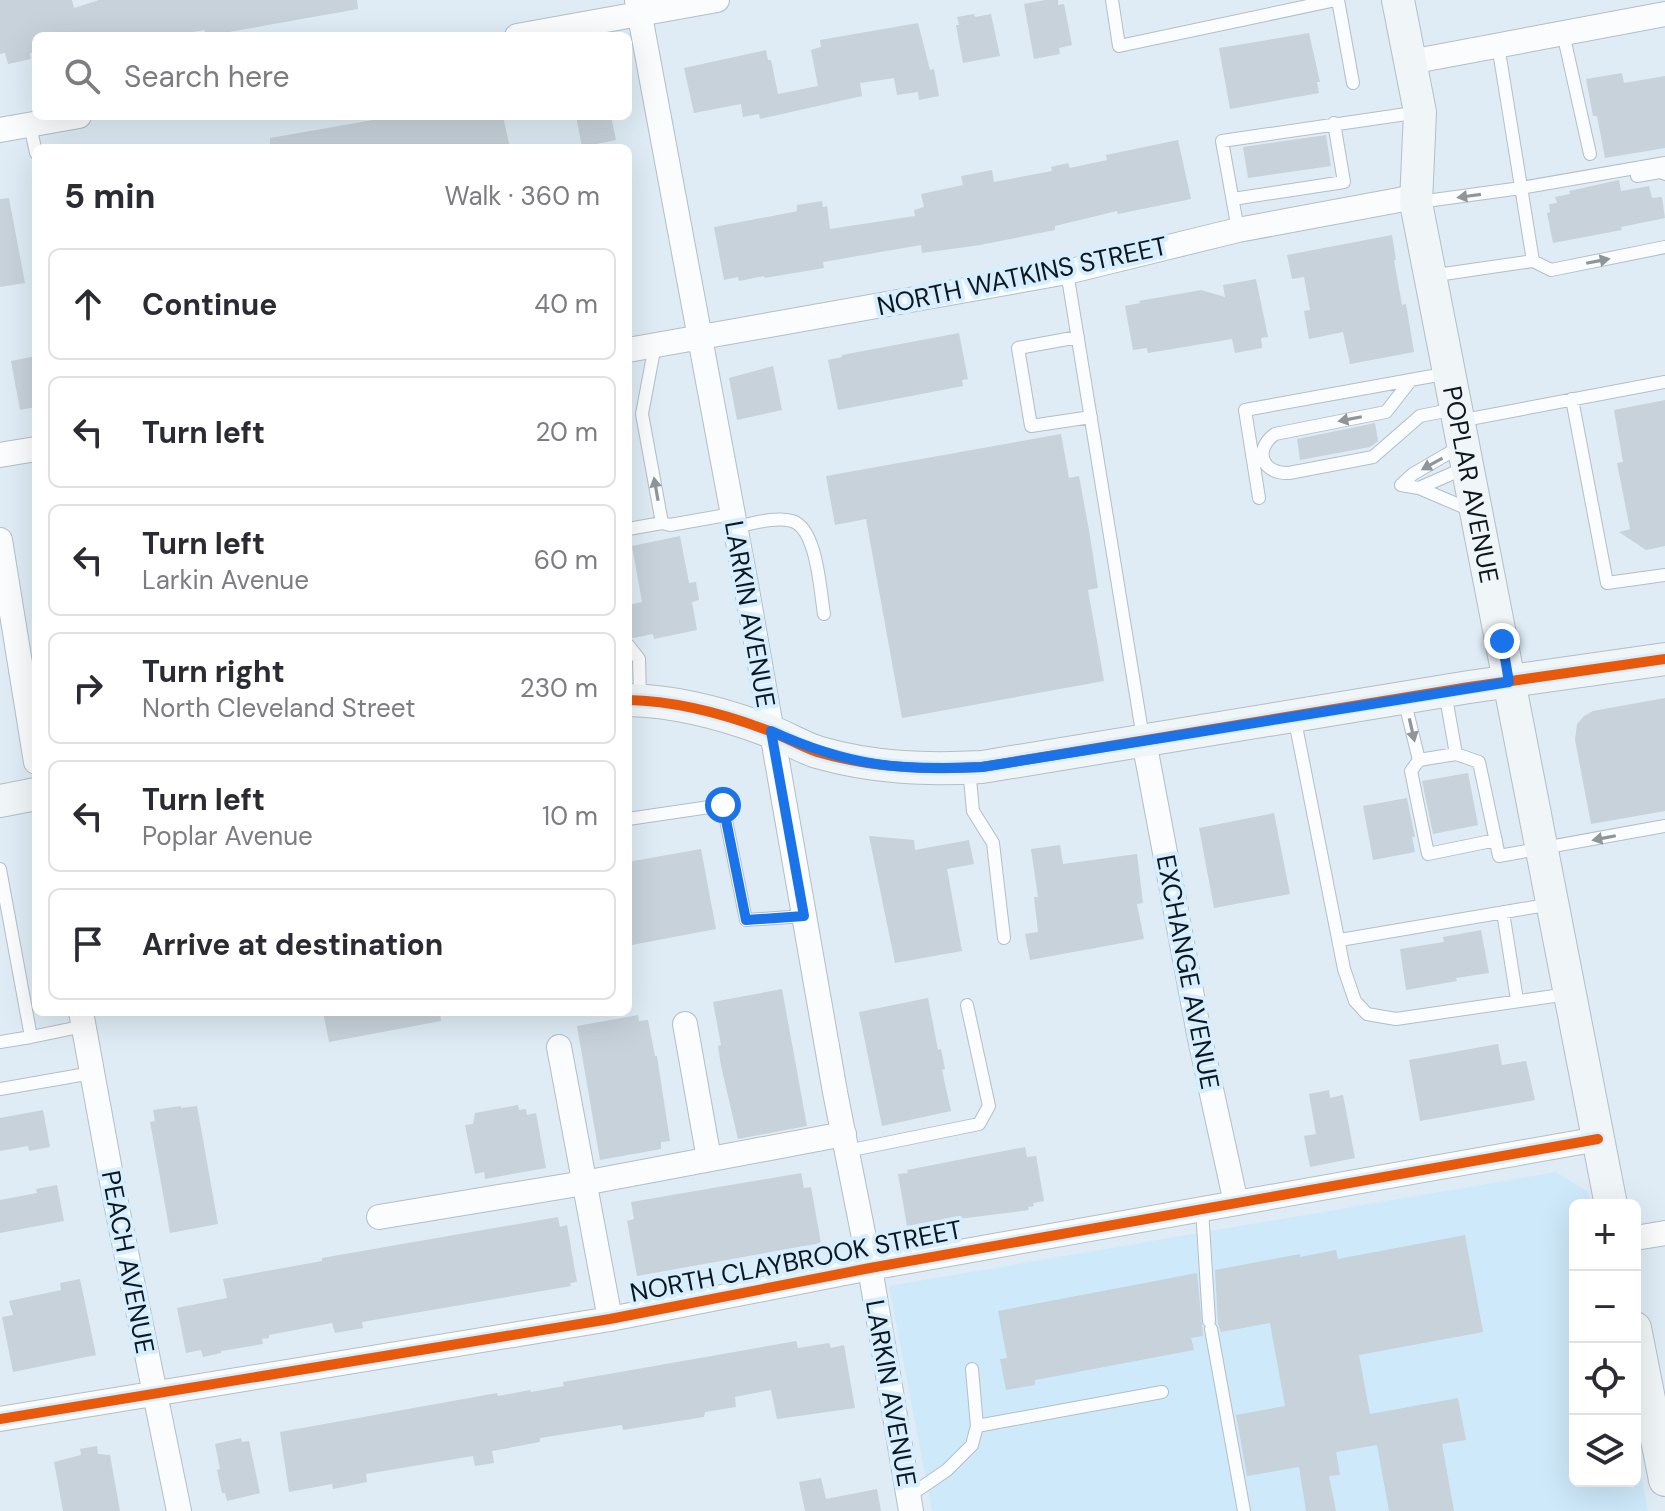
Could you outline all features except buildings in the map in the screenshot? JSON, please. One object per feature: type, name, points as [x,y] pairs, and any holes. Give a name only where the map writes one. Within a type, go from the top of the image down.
[{"type":"main road","name":"POPLAR AVENUE","points":[[1398,0],[1420,112],[1416,200],[1610,1199]]},
{"type":"main road","points":[[634,700],[710,713],[771,731],[814,751],[865,764],[919,770],[969,768],[1444,691],[1665,659]]},
{"type":"main road","points":[[0,801],[32,795]]},
{"type":"main road","points":[[1639,1343],[1661,1436],[1665,1480]]},
{"type":"street","points":[[534,32],[638,7],[717,0]]},
{"type":"street","name":"LARKIN AVENUE","points":[[638,7],[870,1268],[910,1504]]},
{"type":"street","points":[[1410,62],[1563,33],[1654,10]]},
{"type":"street","points":[[0,130],[57,120]]},
{"type":"street","name":"NORTH WATKINS STREET","points":[[632,349],[1067,272],[1238,230],[1416,200]]},
{"type":"street","points":[[0,455],[32,450]]},
{"type":"street","points":[[0,540],[32,715]]},
{"type":"street","name":"EXCHANGE AVENUE","points":[[1144,741],[1200,1039],[1236,1203]]},
{"type":"street","name":"PEACH AVENUE","points":[[83,1019],[179,1511]]},
{"type":"street","points":[[685,1024],[709,1159]]},
{"type":"street","points":[[559,1047],[610,1319]]},
{"type":"street","name":"NORTH CLAYBROOK STREET","points":[[0,1419],[610,1319],[870,1268],[1598,1139]]},
{"type":"street","points":[[379,1217],[709,1159],[845,1143]]},
{"type":"street","points":[[1641,1237],[1665,1233]]},
{"type":"lane","points":[[1112,0],[1119,46],[1337,0],[1353,83]]},
{"type":"lane","points":[[1563,33],[1590,154]]},
{"type":"lane","points":[[1498,45],[1533,261]]},
{"type":"lane","points":[[1238,230],[1222,141],[1420,112]]},
{"type":"lane","points":[[1233,199],[1344,182],[1334,123]]},
{"type":"lane","points":[[30,125],[34,144]]},
{"type":"lane","points":[[1416,200],[1542,185],[1665,163]]},
{"type":"lane","points":[[1542,185],[1553,190],[1660,172],[1665,174]]},
{"type":"lane","points":[[1430,276],[1533,261],[1551,270],[1664,247]]},
{"type":"lane","points":[[1067,272],[1144,741]]},
{"type":"lane","points":[[1078,337],[1018,348],[1031,426],[1091,417]]},
{"type":"lane","points":[[655,345],[642,414],[662,523]]},
{"type":"lane","points":[[1259,498],[1245,410],[1449,373]]},
{"type":"lane","points":[[1411,380],[1386,412],[1275,434],[1267,440],[1263,449],[1265,464],[1278,474],[1373,457],[1420,416],[1461,435]]},
{"type":"lane","points":[[1476,512],[1419,488],[1401,485],[1461,435],[1572,399],[1665,382]]},
{"type":"lane","points":[[1572,399],[1607,583],[1665,575]]},
{"type":"lane","points":[[632,416],[642,414]]},
{"type":"lane","points":[[1419,488],[1461,435]]},
{"type":"lane","points":[[632,528],[662,523],[795,521],[810,534],[824,614]]},
{"type":"lane","points":[[632,650],[639,659],[634,700]]},
{"type":"lane","points":[[1444,691],[1456,754]]},
{"type":"lane","points":[[1404,699],[1419,760]]},
{"type":"lane","points":[[1294,716],[1344,969],[1355,1001],[1367,1014],[1396,1019],[1570,993]]},
{"type":"lane","points":[[1496,840],[1428,854],[1411,771],[1419,760],[1456,754],[1479,762],[1496,840],[1499,856],[1665,826]]},
{"type":"lane","points":[[969,768],[973,811],[993,843],[1004,938]]},
{"type":"lane","points":[[632,818],[723,805],[746,920],[804,916]]},
{"type":"lane","points":[[0,869],[31,1037]]},
{"type":"lane","points":[[1340,940],[1552,904]]},
{"type":"lane","points":[[1503,912],[1517,1000]]},
{"type":"lane","points":[[845,1143],[979,1124],[989,1106],[967,1005]]},
{"type":"lane","points":[[0,1042],[31,1037],[83,1019]]},
{"type":"lane","points":[[0,1089],[92,1073]]},
{"type":"lane","points":[[1202,1209],[1210,1325],[1244,1511]]},
{"type":"lane","points":[[910,1504],[972,1445],[977,1426],[972,1369]]},
{"type":"lane","points":[[977,1426],[1162,1392]]},
{"type":"shaded area","points":[[1556,1172],[1588,1192],[1590,1199],[1569,1199],[1569,1487],[1641,1487],[1641,1474],[1648,1511],[932,1511],[889,1286]]},
{"type":"cycle path","points":[[632,700],[683,706],[738,720],[817,752],[858,762],[899,767],[961,768],[1665,659]]},
{"type":"cycle path","points":[[0,1419],[610,1319],[870,1268],[1598,1139]]},
{"type":"route","points":[[723,805],[746,920],[804,916],[771,731],[814,751],[865,764],[919,770],[982,767],[1509,682],[1502,641]]}]
